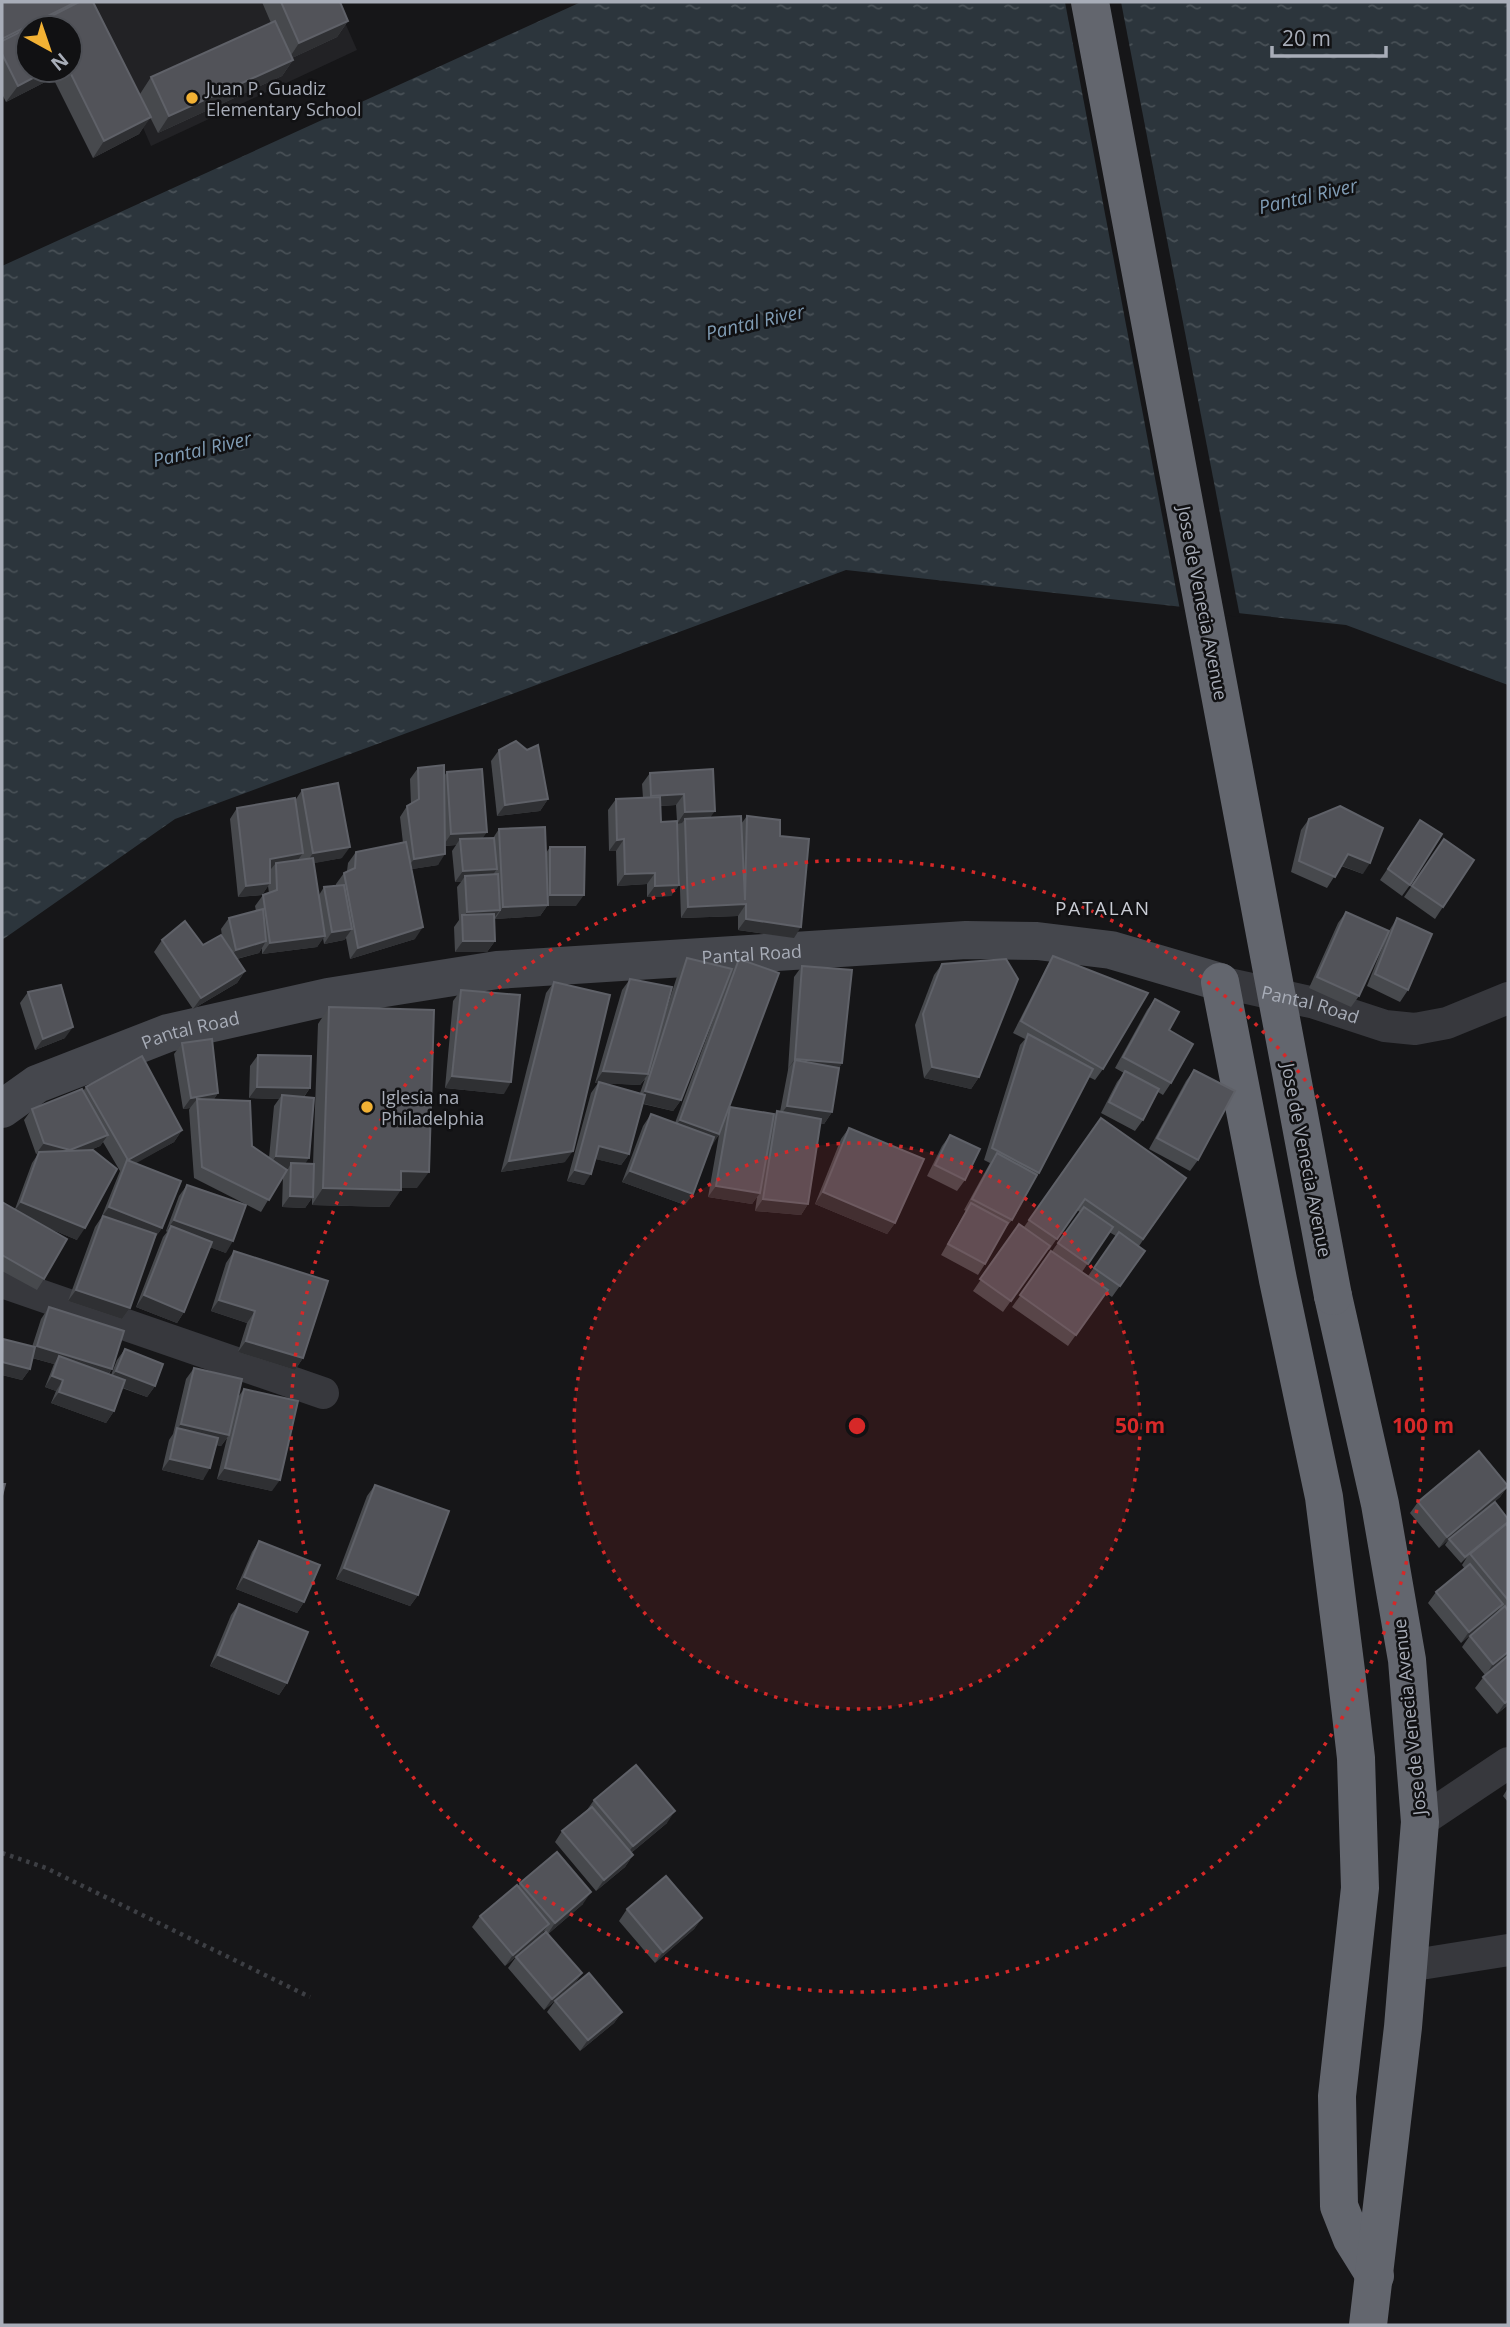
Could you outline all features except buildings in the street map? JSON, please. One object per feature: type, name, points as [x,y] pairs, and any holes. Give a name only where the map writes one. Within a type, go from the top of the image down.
[{"type":"highway","name":"Jose de Venecia Avenue","points":[[1090,2],[1333,1296],[1380,1504],[1407,1660],[1420,1822],[1408,1966],[1368,2325]]},
{"type":"highway","points":[[1220,982],[1278,1280],[1324,1497],[1344,1657],[1356,1758],[1360,1888],[1336,2096],[1339,2206],[1352,2239],[1375,2276]]},
{"type":"street","name":"Pantal Road","points":[[2,1109],[37,1084],[168,1033],[328,997],[497,970],[966,940],[1037,940],[1111,950],[1220,982],[1315,1003],[1385,1026],[1415,1029],[1447,1023],[1508,998]]},
{"type":"street","points":[[2,1282],[323,1393]]},
{"type":"street","points":[[1420,1822],[1508,1763]]},
{"type":"street","points":[[1408,1966],[1508,1950]]},
{"type":"path","points":[[2,1853],[46,1868],[310,1997]]},
{"type":"shaded area","name":"Juan P. Guadiz Elementary School","points":[[80,2],[336,2],[357,50],[151,146],[99,26]]},
{"type":"water","name":"Pantal River","points":[[581,2],[1508,2],[1508,685],[1346,625],[846,570],[175,819],[2,940],[2,266]]},
{"type":"pier","points":[[1065,2],[1121,2],[1240,617],[1180,610]]},
{"type":"place","name":"Juan P. Guadiz Elementary School","points":[[192,98]]},
{"type":"place","name":"Iglesia na Philadelphia","points":[[367,1107]]},
{"type":"district","name":"PATALAN","points":[[1103,908]]}]
